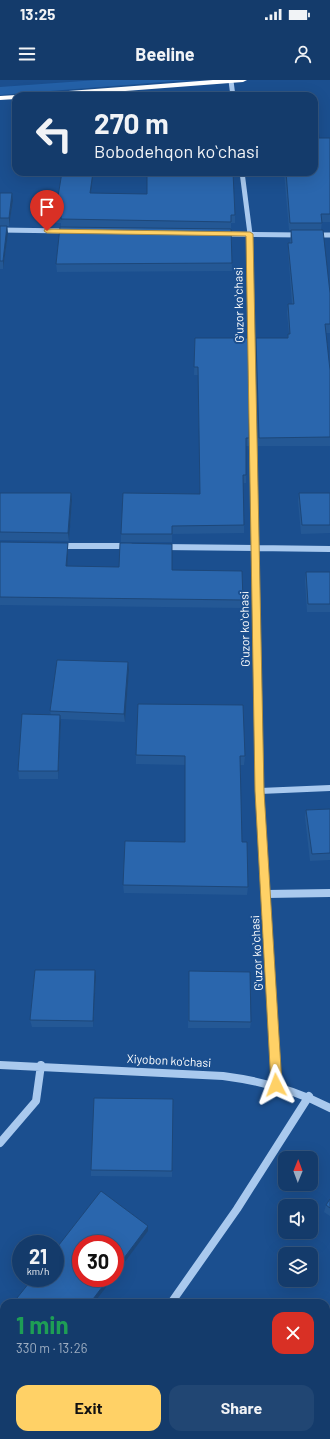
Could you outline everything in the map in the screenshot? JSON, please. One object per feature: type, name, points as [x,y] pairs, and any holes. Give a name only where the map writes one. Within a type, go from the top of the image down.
[{"type":"highway","points":[[83,92],[243,80]]},
{"type":"highway","points":[[0,98],[12,97]]},
{"type":"street","points":[[231,81],[232,92]]},
{"type":"street","name":"Gʻuzor koʻchasi","points":[[243,176],[250,234],[260,791],[276,1085]]},
{"type":"street","points":[[0,230],[78,231]]},
{"type":"street","points":[[218,234],[330,235]]},
{"type":"street","points":[[48,546],[136,546]]},
{"type":"street","points":[[152,547],[330,549]]},
{"type":"street","points":[[260,791],[330,788]]},
{"type":"street","points":[[266,894],[330,893]]},
{"type":"street","name":"Xiyobon ko'chasi","points":[[0,1065],[206,1074],[276,1085],[309,1096],[330,1108]]},
{"type":"street","points":[[0,1143],[36,1101],[41,1066]]},
{"type":"street","points":[[174,1299],[237,1210],[309,1096]]},
{"type":"shaded area","points":[[97,80],[189,80],[38,92],[12,92],[12,94],[0,95],[0,87]]},
{"type":"building","points":[[318,127],[319,138],[330,138],[330,214],[321,214],[322,223],[290,223],[286,176],[318,176]]},
{"type":"building","points":[[61,176],[92,176],[90,193],[147,194],[147,176],[233,176],[235,215],[231,215],[231,222],[61,219],[61,215],[55,215]]},
{"type":"building","points":[[0,193],[12,193],[9,218],[0,218]]},
{"type":"building","points":[[0,226],[7,226],[3,261],[0,261]]},
{"type":"building","points":[[60,227],[231,229],[232,263],[56,264]]},
{"type":"building","points":[[291,230],[323,230],[330,293],[330,324],[325,324],[330,370],[330,437],[259,438],[256,338],[288,338],[288,334],[290,334],[288,304],[294,304],[288,243],[292,243]]},
{"type":"building","points":[[195,338],[248,338],[249,438],[246,438],[246,475],[243,475],[244,525],[172,526],[172,534],[121,534],[123,493],[200,494],[198,367],[194,367]]},
{"type":"building","points":[[0,493],[71,493],[68,533],[0,532]]},
{"type":"building","points":[[299,493],[330,493],[330,525],[302,525]]},
{"type":"building","points":[[0,542],[68,543],[66,566],[119,567],[120,543],[172,544],[172,570],[242,571],[243,600],[0,597]]},
{"type":"building","points":[[306,572],[330,572],[330,604],[308,604]]},
{"type":"building","points":[[57,660],[128,662],[124,714],[50,711]]},
{"type":"building","points":[[138,704],[243,705],[245,756],[240,756],[242,842],[247,842],[248,887],[123,885],[125,841],[185,842],[185,756],[136,755]]},
{"type":"building","points":[[22,714],[60,715],[58,771],[18,771]]},
{"type":"building","points":[[330,809],[330,853],[312,854],[306,810]]},
{"type":"building","points":[[35,970],[95,970],[93,1021],[30,1020]]},
{"type":"building","points":[[189,971],[250,972],[251,1022],[189,1021]]},
{"type":"building","points":[[94,1098],[173,1099],[172,1171],[91,1170]]},
{"type":"building","points":[[101,1191],[148,1226],[124,1258],[124,1235],[72,1235],[72,1287],[102,1287],[93,1299],[16,1299],[26,1287],[64,1287],[64,1238]]},
{"type":"building","points":[[330,1199],[330,1208],[326,1205]]},
{"type":"route","points":[[47,231],[250,234],[260,791],[276,1085]]}]
